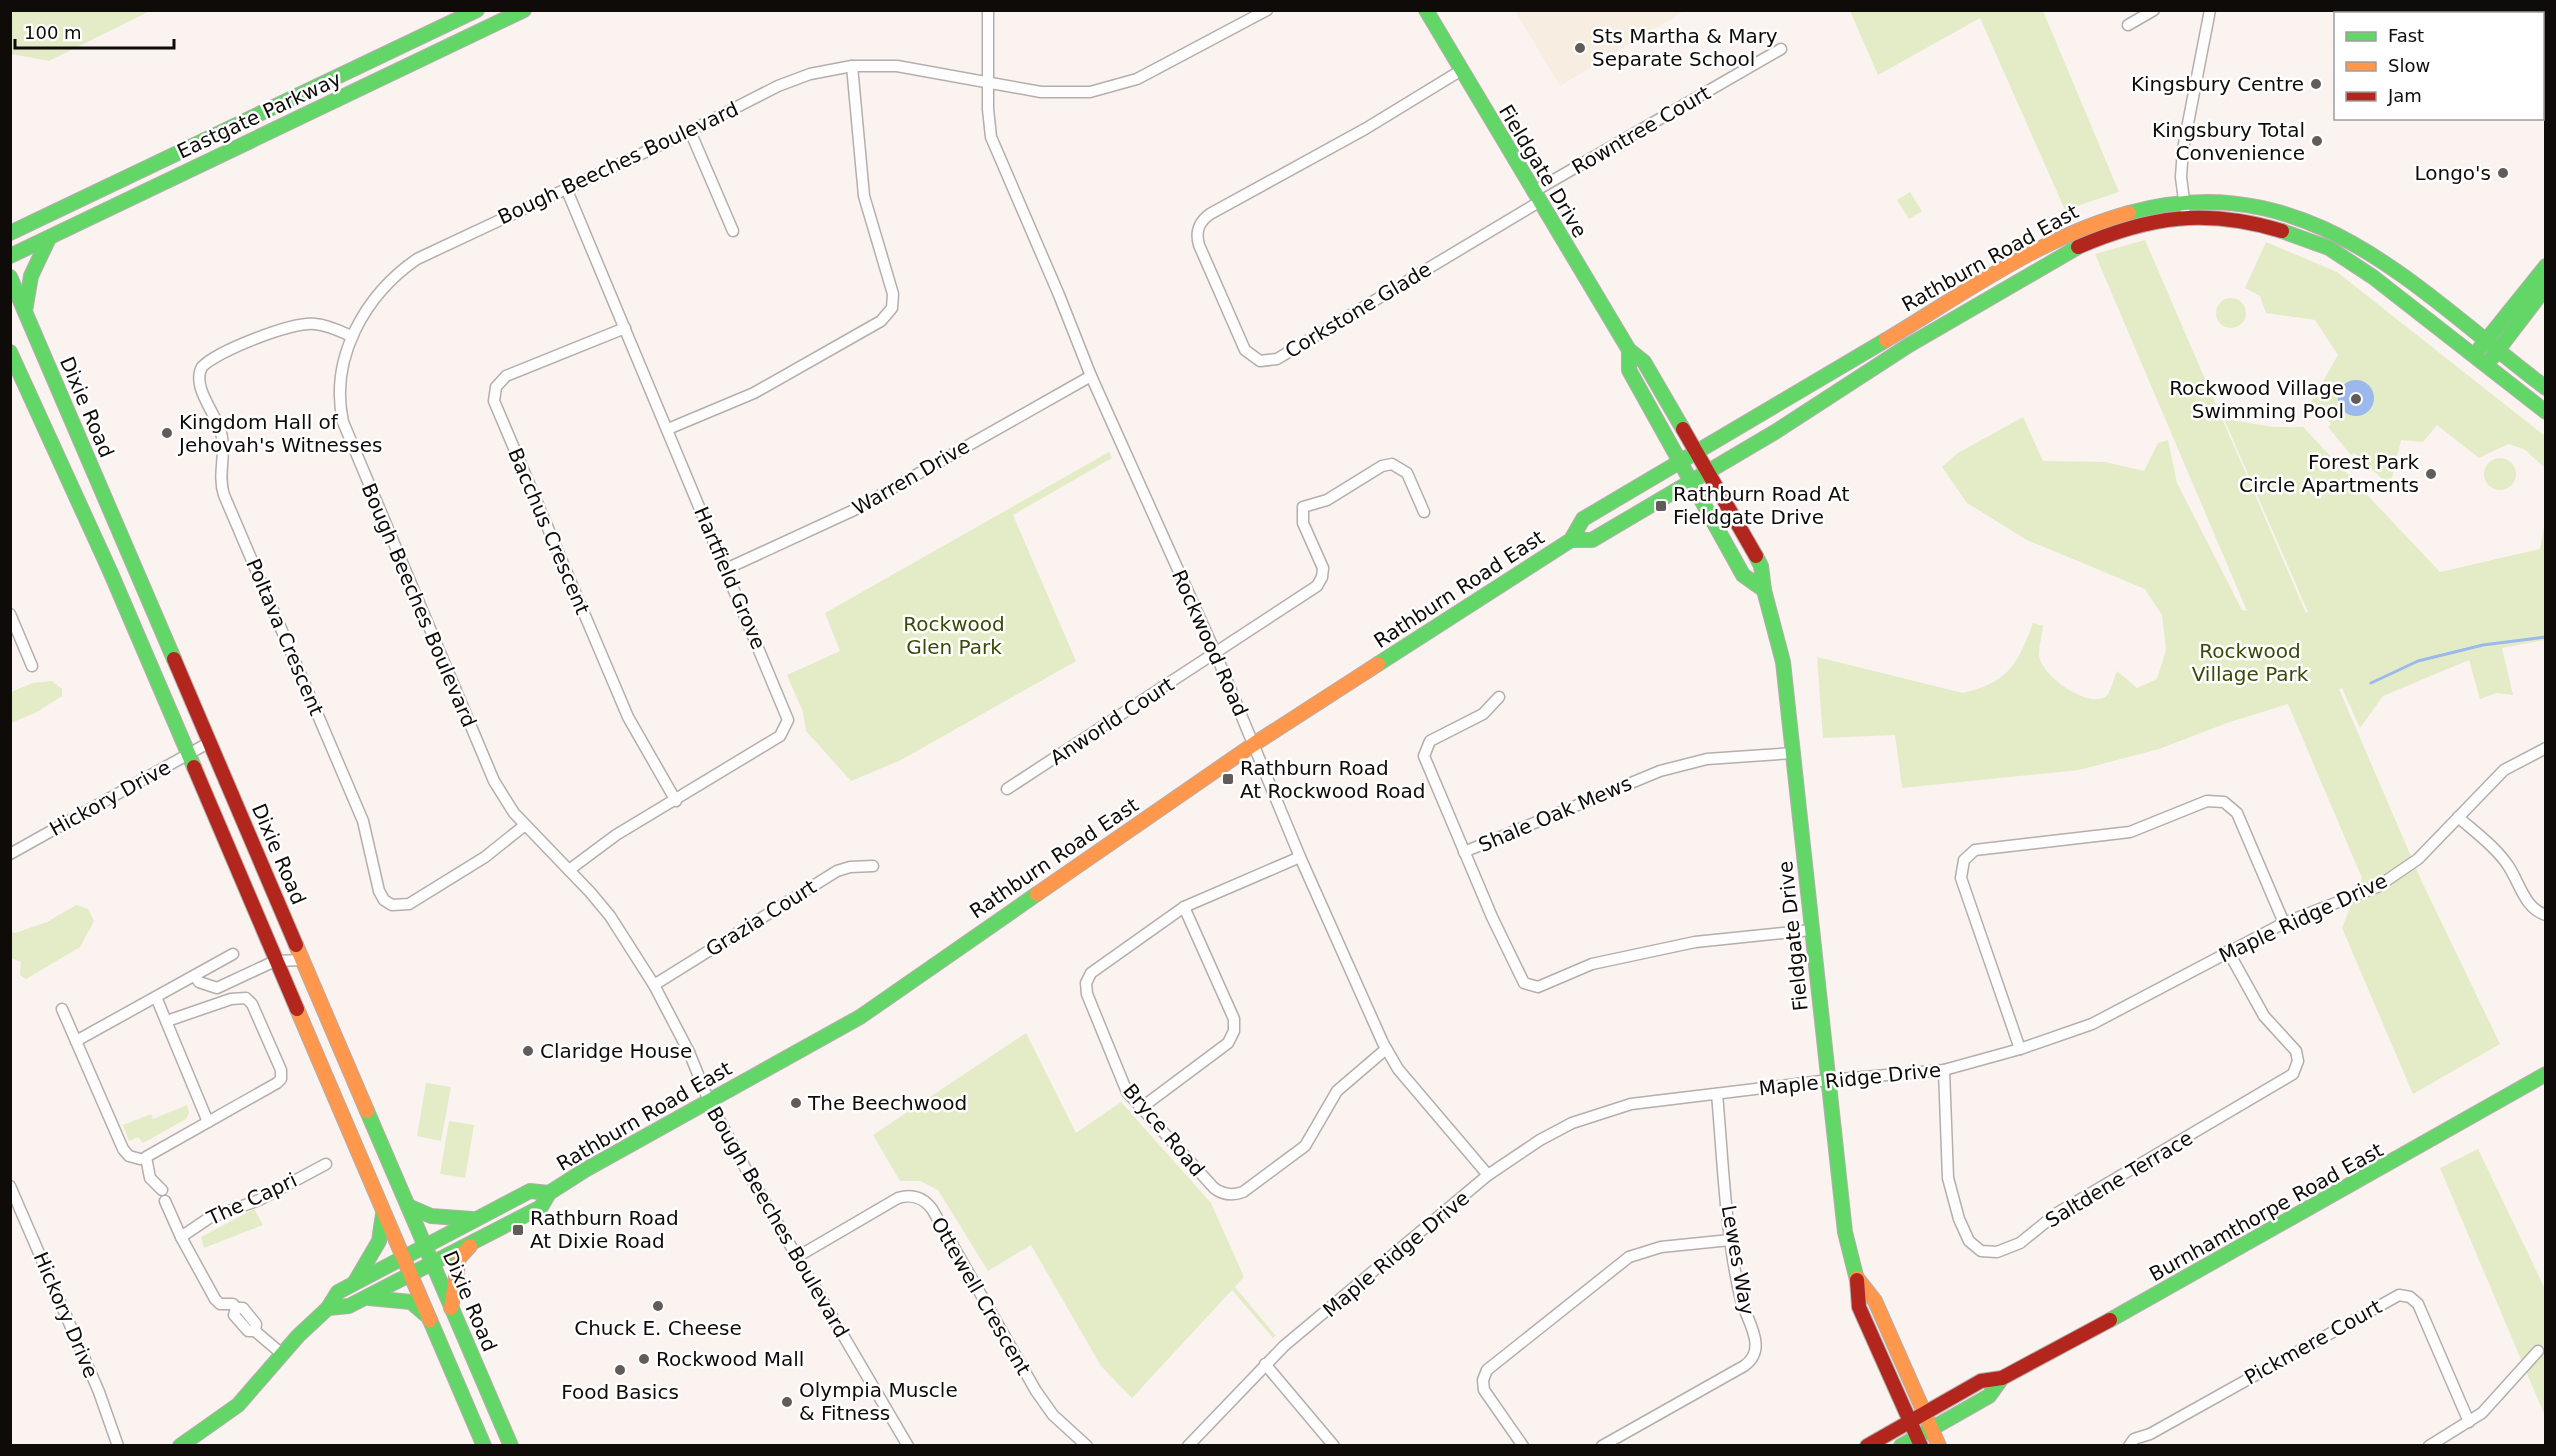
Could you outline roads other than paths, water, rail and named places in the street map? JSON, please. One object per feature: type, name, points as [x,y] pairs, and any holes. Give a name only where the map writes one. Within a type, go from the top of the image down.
[{"type":"street","name":"Eastgate Parkway","points":[[10,233],[477,10]]},
{"type":"street","name":"Eastgate Parkway","points":[[10,256],[524,10]]},
{"type":"street","name":"Rockwood Road","points":[[988,10],[988,125],[995,149],[1059,295],[1091,376],[1215,652],[1300,857],[1386,1049],[1398,1069],[1488,1175]]},
{"type":"street","name":"Bough Beeches Boulevard","points":[[909,1446],[797,1257],[708,1100],[689,1052],[654,985],[610,916],[525,825],[494,782],[343,422],[339,392],[351,336],[381,291],[417,259],[793,80],[828,69],[852,66],[897,66],[988,85],[1066,94],[1114,87],[1137,79],[1266,10]]},
{"type":"street","name":"Fieldgate Drive","points":[[1426,10],[1460,71],[1629,350],[1644,362],[1761,566],[1764,590],[1783,662],[1845,1232],[1857,1278],[1859,1307],[1918,1441]]},
{"type":"street","points":[[2128,25],[2154,10]]},
{"type":"street","points":[[2187,217],[2181,177],[2183,148],[2210,10]]},
{"type":"street","name":"Rowntree Court","points":[[1536,197],[1780,49]]},
{"type":"street","points":[[668,429],[754,393],[881,321],[890,310],[892,294],[863,187],[852,66]]},
{"type":"street","name":"Corkstone Glade","points":[[1460,71],[1365,129],[1210,214],[1202,222],[1197,233],[1199,244],[1245,350],[1260,361],[1277,359],[1536,197]]},
{"type":"street","points":[[690,131],[733,231]]},
{"type":"street","name":"Hartfield Grove","points":[[566,188],[786,712],[788,723],[780,736],[676,801],[616,835],[569,870]]},
{"type":"street","name":"Rathburn Road East","points":[[328,1308],[349,1306],[542,1207],[549,1193],[708,1100],[860,1017],[1254,744],[1571,540],[1583,519],[2071,232],[2133,209],[2184,202],[2225,202],[2268,209],[2332,231],[2370,252],[2546,388]]},
{"type":"street","name":"Rathburn Road East","points":[[1571,540],[1592,540],[1708,473],[1820,404],[1909,345],[2064,253],[2123,228],[2187,217],[2259,224],[2298,235],[2329,249],[2373,277],[2546,412]]},
{"type":"street","points":[[25,312],[31,276],[49,238]]},
{"type":"street","points":[[2474,356],[2546,266]]},
{"type":"street","name":"Dixie Road","points":[[10,277],[511,1446]]},
{"type":"street","points":[[2486,365],[2546,288]]},
{"type":"street","name":"Poltava Crescent","points":[[351,336],[315,323],[293,324],[219,356],[202,367],[198,381],[222,438],[220,474],[224,495],[363,820],[378,887],[384,900],[398,907],[409,904],[485,857],[525,825]]},
{"type":"street","name":"Bacchus Crescent","points":[[625,328],[506,376],[496,387],[494,401],[628,717],[676,801]]},
{"type":"street","name":"Fieldgate Drive","points":[[1629,350],[1629,370],[1743,574],[1764,590]]},
{"type":"street","points":[[10,352],[110,571],[188,755],[270,964],[308,1030],[383,1214],[412,1275],[484,1446]]},
{"type":"street","name":"Warren Drive","points":[[726,569],[844,515],[1091,376]]},
{"type":"street","name":"Anworld Court","points":[[1007,789],[1320,582],[1323,568],[1303,523],[1303,507],[1327,500],[1382,466],[1392,464],[1407,473],[1425,512]]},
{"type":"street","points":[[10,614],[32,666]]},
{"type":"street","points":[[1464,852],[1425,759],[1425,749],[1432,740],[1488,711],[1499,697]]},
{"type":"street","name":"Hickory Drive","points":[[10,854],[210,742]]},
{"type":"street","name":"Maple Ridge Drive","points":[[1188,1446],[1265,1364],[1488,1175],[1540,1140],[1588,1116],[1631,1104],[1829,1080],[1944,1070],[2020,1049],[2092,1024],[2284,923],[2377,887],[2418,859],[2504,770],[2546,748]]},
{"type":"street","name":"Shale Oak Mews","points":[[1794,753],[1707,759],[1660,771],[1464,852],[1520,977],[1534,987],[1571,971],[1612,959],[1695,942],[1811,930]]},
{"type":"street","points":[[2020,1049],[1962,884],[1961,866],[1965,858],[1975,850],[2130,832],[2207,801],[2221,801],[2237,813],[2284,923]]},
{"type":"street","points":[[2458,817],[2498,853],[2509,867],[2532,908],[2546,915]]},
{"type":"street","name":"Bryce Road","points":[[1300,857],[1184,907],[1096,970],[1086,983],[1088,999],[1124,1086],[1141,1108],[1216,1190],[1224,1194],[1237,1194],[1305,1146],[1337,1091],[1386,1049]]},
{"type":"street","name":"Grazia Court","points":[[654,985],[837,871],[850,867],[873,866]]},
{"type":"street","points":[[1141,1108],[1228,1043],[1234,1031],[1234,1019],[1184,907]]},
{"type":"street","name":"Saltdene Terrace","points":[[1944,1070],[1948,1178],[1959,1219],[1969,1241],[1981,1251],[1997,1252],[2020,1243],[2057,1213],[2293,1074],[2298,1061],[2296,1051],[2264,1016],[2228,951]]},
{"type":"street","points":[[76,1041],[234,954]]},
{"type":"street","points":[[195,976],[199,982],[217,988],[270,964],[303,960]]},
{"type":"street","points":[[156,997],[208,1122]]},
{"type":"street","points":[[166,1021],[231,999],[246,998],[252,1004],[281,1070],[281,1079],[277,1083],[146,1157],[150,1178],[164,1196],[181,1237],[215,1299],[220,1304],[233,1304],[236,1308],[243,1308],[256,1324],[255,1331],[282,1354]]},
{"type":"street","points":[[62,1009],[123,1149],[129,1156],[140,1159]]},
{"type":"street","name":"Burnhamthorpe Road East","points":[[1867,1446],[1981,1381],[2002,1378],[2130,1310],[2546,1074]]},
{"type":"street","name":"Lewes Way","points":[[1602,1446],[1744,1366],[1754,1356],[1756,1339],[1740,1296],[1730,1240],[1717,1094]]},
{"type":"street","name":"The Capri","points":[[181,1237],[209,1218],[259,1200],[326,1164]]},
{"type":"street","name":"Hickory Drive","points":[[10,1186],[99,1392],[118,1446]]},
{"type":"street","name":"Rathburn Road East","points":[[180,1446],[238,1406],[282,1354],[316,1317],[328,1308],[338,1292],[530,1191],[549,1193]]},
{"type":"street","name":"Ottewell Crescent","points":[[797,1257],[898,1198],[909,1196],[924,1200],[932,1209],[1040,1397],[1053,1415],[1087,1446]]},
{"type":"street","points":[[408,1206],[431,1216],[473,1219]]},
{"type":"street","points":[[354,1284],[379,1241],[383,1214]]},
{"type":"street","points":[[1523,1446],[1484,1390],[1483,1380],[1487,1370],[1629,1257],[1661,1247],[1730,1240]]},
{"type":"street","points":[[451,1308],[459,1258],[472,1244]]},
{"type":"street","name":"Fieldgate Drive","points":[[1857,1278],[1875,1301],[1939,1446]]},
{"type":"street","name":"Pickmere Court","points":[[2129,1446],[2134,1439],[2150,1434],[2399,1295],[2410,1297],[2418,1304],[2469,1422]]},
{"type":"street","points":[[363,1299],[388,1298],[411,1302],[428,1317]]},
{"type":"street","points":[[2429,1446],[2469,1422],[2503,1391],[2538,1351]]},
{"type":"street","points":[[1265,1364],[1334,1446]]},
{"type":"street","name":"Burnhamthorpe Road East","points":[[1901,1446],[1918,1441],[1930,1429],[1989,1396],[2002,1378]]},
{"type":"water","name":"Rockwood Village Swimming Pool","points":[[2356,380],[2368,386],[2374,398],[2368,410],[2356,416],[2344,410],[2338,398],[2344,386]]},
{"type":"waterway","points":[[2371,683],[2418,661],[2483,645],[2546,637]]},
{"type":"place","name":"Sts Martha & Mary Separate School","points":[[1580,48]]},
{"type":"place","name":"Kingsbury Centre","points":[[2316,84]]},
{"type":"place","name":"Kingsbury Total Convenience","points":[[2317,141]]},
{"type":"place","name":"Longo's","points":[[2503,173]]},
{"type":"place","name":"Rockwood Village Swimming Pool","points":[[2356,399]]},
{"type":"place","name":"Kingdom Hall of Jehovah's Witnesses","points":[[167,433]]},
{"type":"place","name":"Forest Park Circle Apartments","points":[[2431,474]]},
{"type":"place","name":"Rathburn Road At Fieldgate Drive","points":[[1661,506]]},
{"type":"place","name":"Rathburn Road At Rockwood Road","points":[[1228,779]]},
{"type":"place","name":"Claridge House","points":[[528,1051]]},
{"type":"place","name":"The Beechwood","points":[[796,1103]]},
{"type":"place","name":"Rathburn Road At Dixie Road","points":[[518,1230]]},
{"type":"place","name":"Chuck E. Cheese","points":[[658,1306]]},
{"type":"place","name":"Rockwood Mall","points":[[644,1359]]},
{"type":"place","name":"Food Basics","points":[[620,1370]]},
{"type":"place","name":"Olympia Muscle & Fitness","points":[[787,1402]]},
{"type":"park label","name":"Rockwood Glen Park","points":[[954,636]]},
{"type":"park label","name":"Rockwood Village Park","points":[[2250,662]]}]
